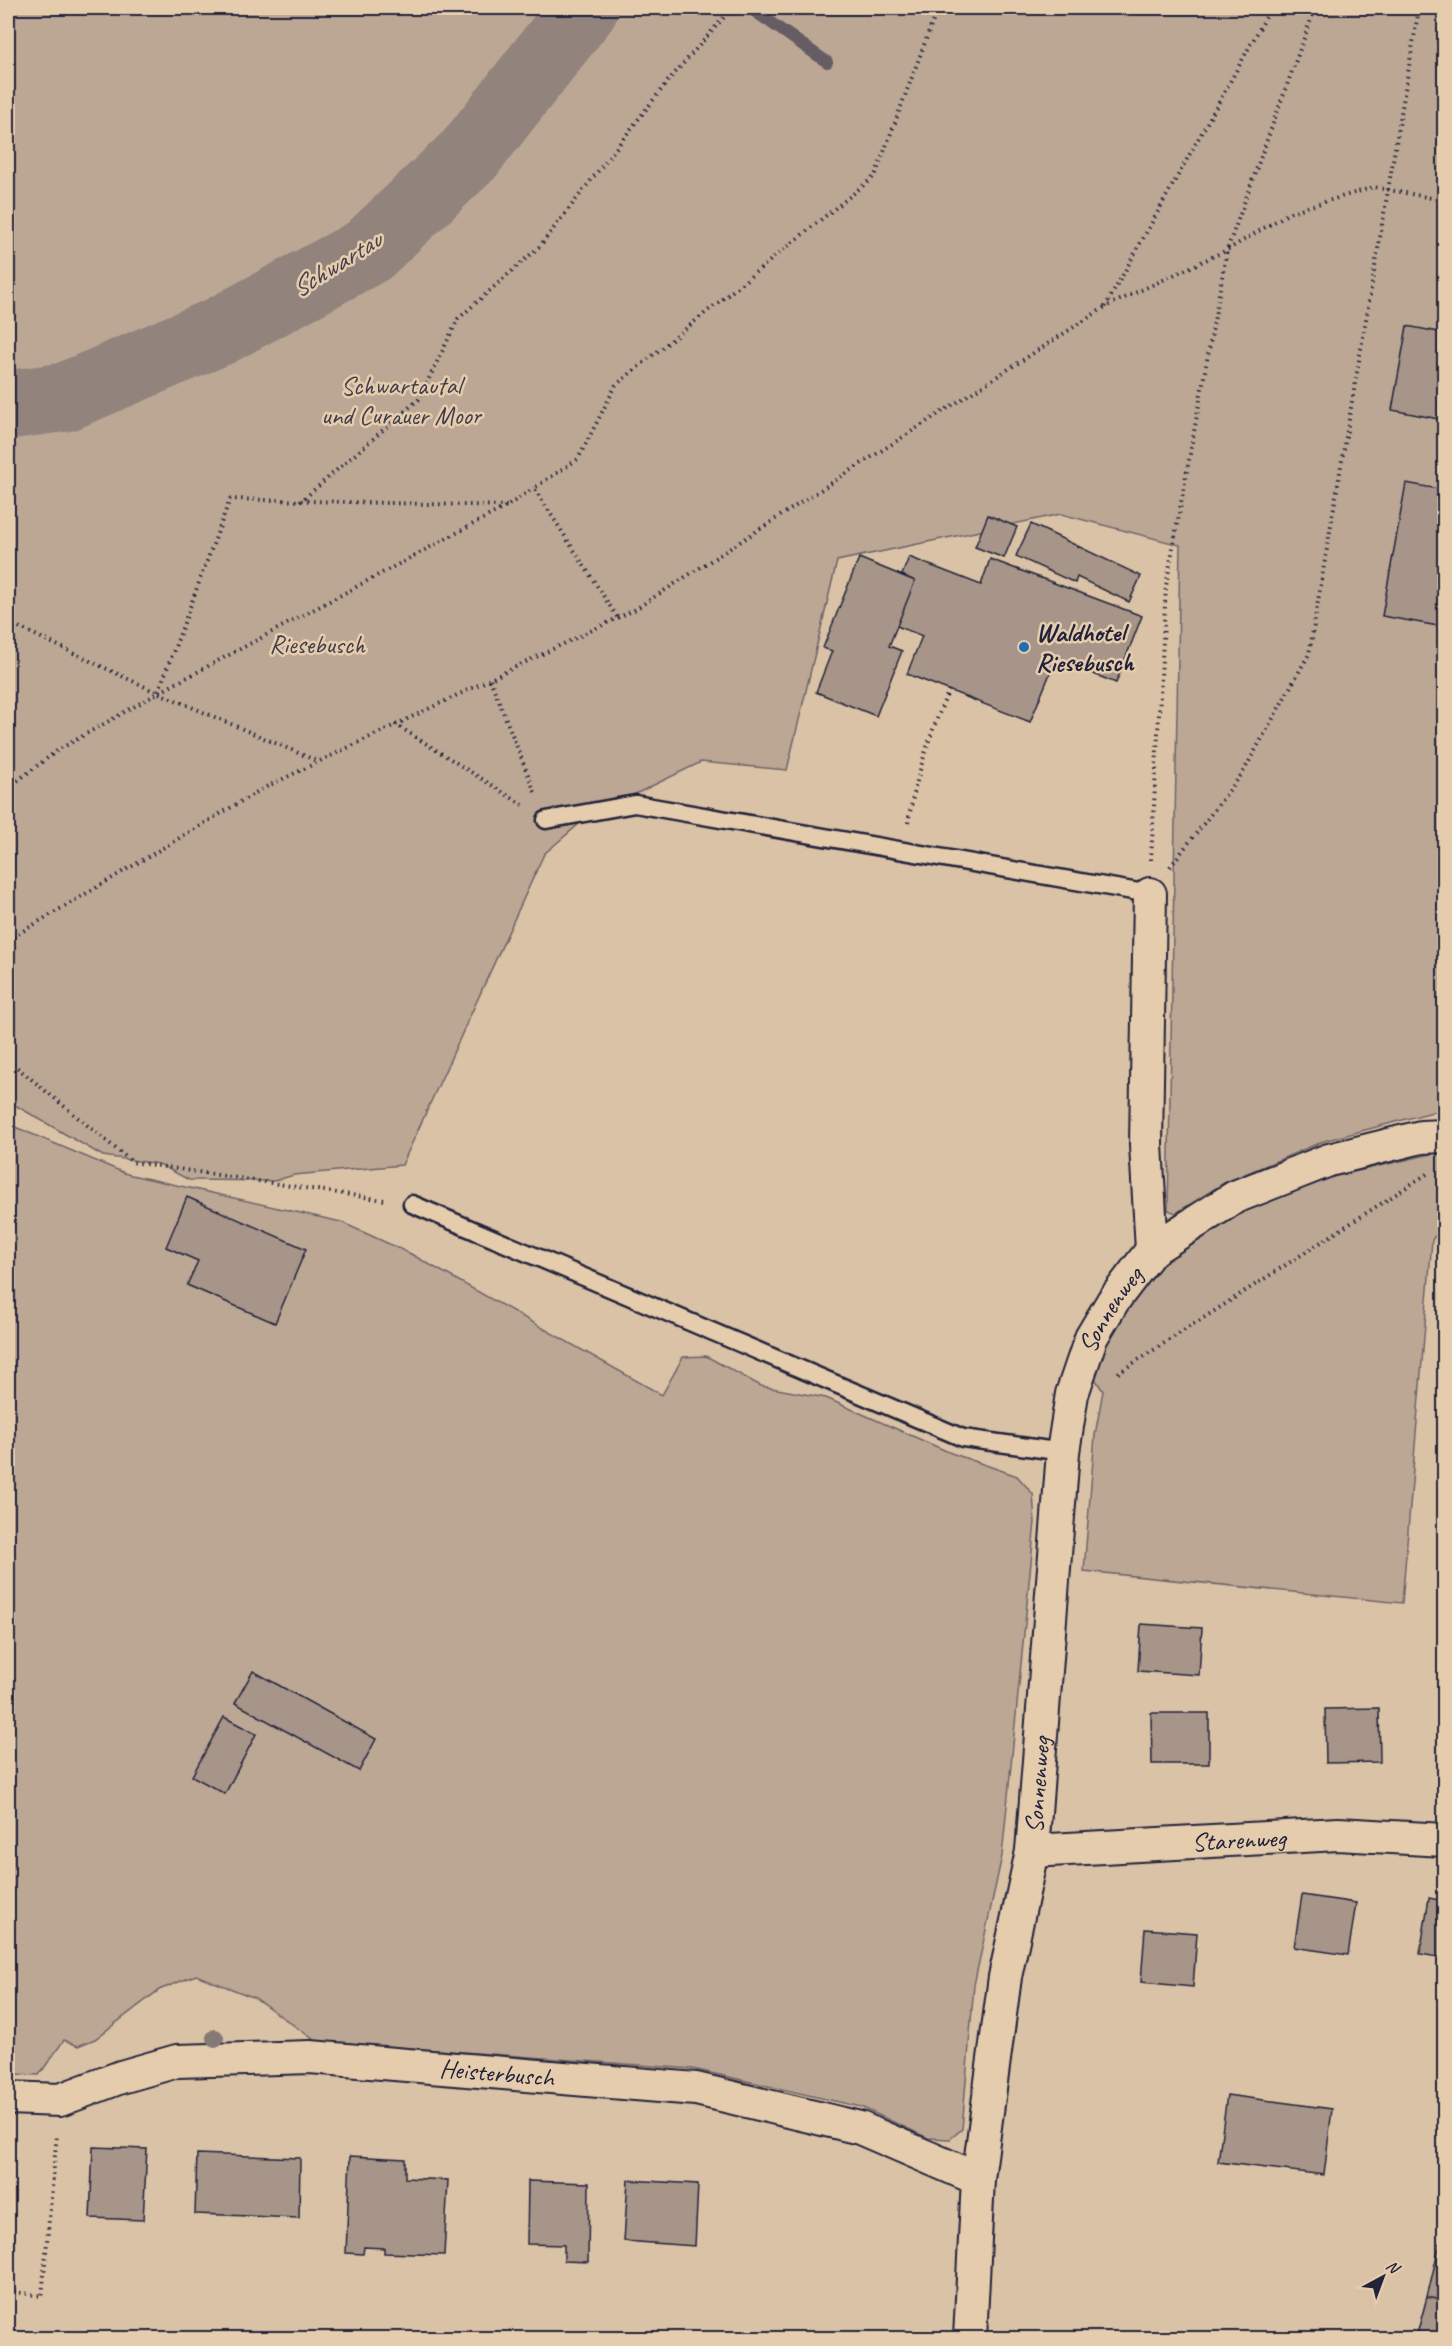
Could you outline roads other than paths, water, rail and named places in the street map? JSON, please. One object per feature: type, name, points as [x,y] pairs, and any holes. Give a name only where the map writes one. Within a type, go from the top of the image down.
[{"type":"street","name":"Sonnenweg","points":[[1150,894],[1146,1145],[1152,1250]]},
{"type":"street","name":"Sonnenweg","points":[[970,2338],[978,2179],[1005,1977],[1032,1851],[1063,1452],[1072,1394],[1091,1338],[1113,1301],[1152,1250],[1235,1197],[1329,1160],[1421,1137],[1444,1136]]},
{"type":"street","name":"Starenweg","points":[[1032,1851],[1338,1834],[1444,1840]]},
{"type":"street","name":"Heisterbusch","points":[[8,2098],[60,2100],[121,2077],[177,2061],[310,2057],[684,2088],[860,2128],[978,2179]]},
{"type":"lane","points":[[546,820],[634,804],[1150,894]]},
{"type":"lane","points":[[412,1204],[963,1438],[1063,1452]]},
{"type":"waterway","name":"Schwartau","points":[[8,405],[65,397],[220,331],[368,251],[470,154],[584,8]]},
{"type":"waterway","points":[[750,8],[827,62]]},
{"type":"place","name":"Waldhotel Riesebusch","points":[[1024,647]]},
{"type":"park label","name":"Schwartautal und Curauer Moor","points":[[401,400]]},
{"type":"park label","name":"Riesebusch","points":[[317,644]]}]
